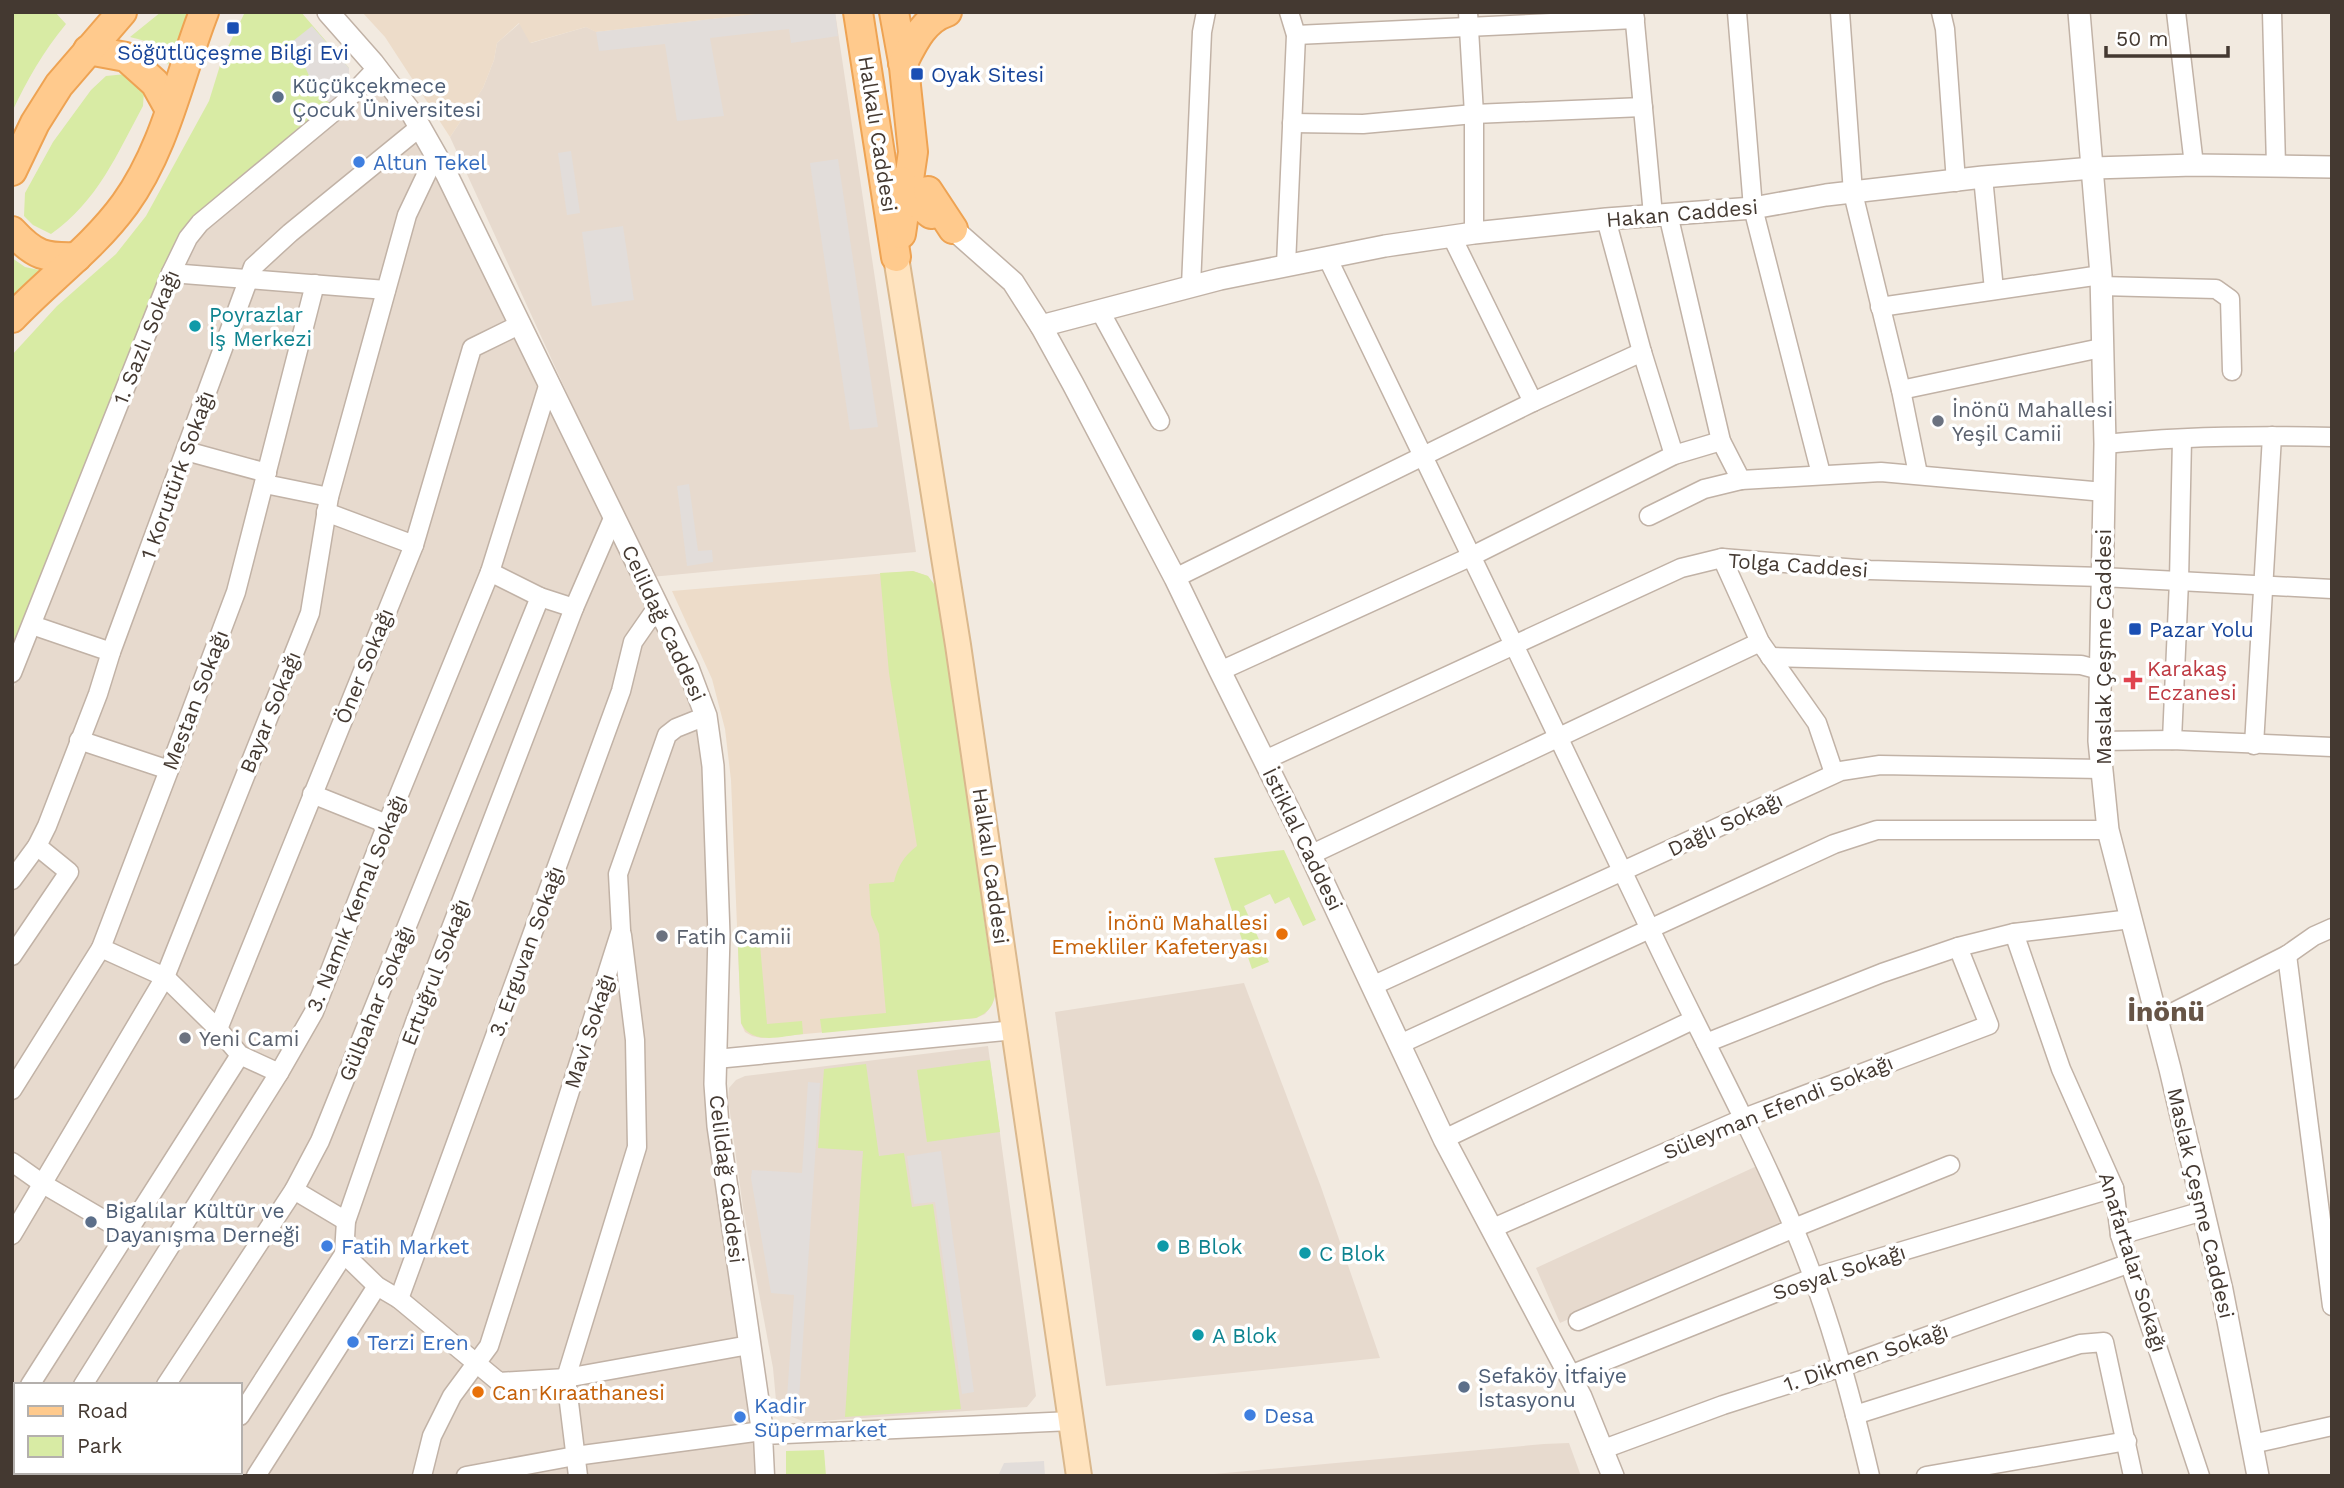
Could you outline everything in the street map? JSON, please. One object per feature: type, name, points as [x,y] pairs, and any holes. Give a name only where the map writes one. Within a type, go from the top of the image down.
[{"type":"main road","points":[[12,171],[35,123],[59,85],[122,12]]},
{"type":"main road","points":[[12,318],[98,237],[126,202],[157,146],[204,12]]},
{"type":"main road","name":"Halkalı Caddesi","points":[[859,12],[899,244],[1016,1030],[1079,1476]]},
{"type":"main road","name":"Halkalı Caddesi","points":[[894,12],[913,152],[899,244]]},
{"type":"main road","points":[[903,63],[915,37],[938,15],[947,12]]},
{"type":"main road","points":[[88,50],[126,57],[155,83],[170,110]]},
{"type":"main road","points":[[878,134],[907,195],[942,221]]},
{"type":"main road","points":[[913,152],[942,221]]},
{"type":"main road","points":[[899,244],[914,215],[942,221]]},
{"type":"main road","points":[[12,231],[24,244],[49,258],[77,257]]},
{"type":"street","name":"Celildağ Caddesi","points":[[328,12],[377,68],[436,154],[688,668],[706,716],[713,766],[719,935],[716,1059],[718,1126],[762,1433]]},
{"type":"street","points":[[1191,286],[1202,32],[1206,12]]},
{"type":"street","points":[[1286,265],[1296,35],[1289,12]]},
{"type":"street","points":[[1737,12],[1753,208],[1821,474]]},
{"type":"street","points":[[1840,12],[1853,193],[1901,390],[1918,474]]},
{"type":"street","points":[[1941,12],[1945,29],[1956,182]]},
{"type":"street","name":"Maslak Çeşme Caddesi","points":[[2079,12],[2101,281],[2105,444],[2099,741],[2108,830],[2158,1020],[2222,1290],[2258,1476]]},
{"type":"street","points":[[2176,12],[2194,165]]},
{"type":"street","points":[[2272,12],[2276,166]]},
{"type":"street","points":[[1296,35],[1469,19],[1634,16],[1643,107],[1660,214],[1721,441],[1741,480]]},
{"type":"street","points":[[1469,19],[1474,114],[1474,233]]},
{"type":"street","name":"1. Sazlı Sokağı","points":[[12,673],[171,273],[188,238],[200,223],[342,105],[377,68]]},
{"type":"street","points":[[1292,123],[1363,124],[1474,114],[1643,107]]},
{"type":"street","name":"1 Korutürk Sokağı","points":[[12,880],[37,846],[98,694],[111,652],[253,267],[290,233],[420,127]]},
{"type":"street","name":"Bayar Sokağı","points":[[12,1235],[165,977],[310,613],[327,505],[386,290],[407,215],[436,154]]},
{"type":"street","name":"Hakan Caddesi","points":[[1041,326],[1191,286],[1286,265],[1385,246],[1474,233],[1660,214],[1753,208],[1826,195],[1983,177],[2093,168],[2194,165],[2332,167]]},
{"type":"street","points":[[1983,177],[1994,290]]},
{"type":"street","points":[[1606,219],[1642,352],[1674,455]]},
{"type":"street","name":"İstiklal Caddesi","points":[[942,221],[1013,282],[1041,326],[1175,578],[1265,760],[1444,1139],[1581,1397],[1613,1476]]},
{"type":"street","points":[[1452,237],[1533,402]]},
{"type":"street","points":[[1327,257],[1470,557],[1516,645],[1693,1020],[1744,1118],[1794,1227],[1842,1367],[1870,1476]]},
{"type":"street","points":[[171,273],[386,290]]},
{"type":"street","points":[[1880,307],[1994,290],[2101,281],[2217,289],[2230,299],[2232,371]]},
{"type":"street","name":"Mestan Sokağı","points":[[12,1090],[101,948],[236,593],[315,284]]},
{"type":"street","points":[[1100,311],[1160,421]]},
{"type":"street","name":"Öner Sokağı","points":[[218,1029],[414,545],[472,348],[521,324]]},
{"type":"street","points":[[1901,390],[2101,348]]},
{"type":"street","points":[[1175,578],[1533,402],[1642,352]]},
{"type":"street","name":"3. Namık Kemal Sokağı","points":[[84,1383],[279,1073],[314,1012],[490,572],[549,383]]},
{"type":"street","points":[[2105,444],[2272,436],[2332,438]]},
{"type":"street","points":[[2253,746],[2272,436]]},
{"type":"street","points":[[2172,740],[2182,439]]},
{"type":"street","points":[[1220,671],[1470,557],[1674,455],[1721,441]]},
{"type":"street","points":[[186,452],[266,479],[414,545]]},
{"type":"street","points":[[1649,516],[1704,489],[1741,480],[1821,474],[1918,474],[2104,492]]},
{"type":"street","name":"Ertuğrul Sokağı","points":[[242,1413],[344,1254],[346,1221],[415,1022],[575,608],[614,516]]},
{"type":"street","points":[[1722,558],[1759,642],[1817,723],[1834,774]]},
{"type":"street","name":"Tolga Caddesi","points":[[1265,760],[1681,568],[1722,558],[1870,570],[2102,577],[2332,589]]},
{"type":"street","points":[[490,572],[540,597],[575,608]]},
{"type":"street","name":"Gülbahar Sokağı","points":[[167,1383],[295,1190],[320,1141],[540,597]]},
{"type":"street","name":"3. Erguvan Sokağı","points":[[399,1299],[621,691],[633,642],[658,606]]},
{"type":"street","points":[[32,625],[111,652]]},
{"type":"street","points":[[1310,855],[1759,642]]},
{"type":"street","points":[[1770,657],[2081,665],[2100,670]]},
{"type":"street","name":"Mavi Sokağı","points":[[422,1476],[432,1436],[452,1396],[489,1346],[621,930],[618,874],[667,735],[676,728],[706,716]]},
{"type":"street","points":[[79,740],[169,770]]},
{"type":"street","points":[[2099,741],[2172,740],[2253,746],[2332,747]]},
{"type":"street","name":"Dağlı Sokağı","points":[[1373,986],[1834,774],[1880,765],[2101,769]]},
{"type":"street","points":[[312,794],[387,824]]},
{"type":"street","points":[[1400,1044],[1834,844],[1877,830],[2108,830]]},
{"type":"street","points":[[12,956],[69,872],[37,846]]},
{"type":"street","points":[[1706,1043],[1882,973],[1958,947],[2014,933],[2132,919]]},
{"type":"street","points":[[2158,1020],[2287,955],[2314,936],[2332,928]]},
{"type":"street","points":[[578,1476],[566,1378],[637,1147],[635,1040],[621,930]]},
{"type":"street","name":"Anafartalar Sokağı","points":[[2014,933],[2061,1069],[2114,1188],[2120,1235],[2200,1476]]},
{"type":"street","name":"Süleyman Efendi Sokağı","points":[[1493,1228],[1744,1118],[1989,1025],[1958,947]]},
{"type":"street","points":[[101,948],[165,977],[218,1029],[240,1055],[279,1073]]},
{"type":"street","points":[[2287,955],[2332,1306]]},
{"type":"street","points":[[1444,1139],[1693,1020]]},
{"type":"street","points":[[716,1059],[1016,1030]]},
{"type":"street","points":[[31,1383],[125,1231],[240,1055]]},
{"type":"street","points":[[12,1162],[43,1184],[125,1231]]},
{"type":"street","points":[[1578,1321],[1794,1227],[1950,1165]]},
{"type":"street","name":"Sosyal Sokağı","points":[[1570,1375],[1812,1278],[2114,1188]]},
{"type":"street","points":[[295,1190],[346,1221]]},
{"type":"street","points":[[2120,1235],[2203,1211]]},
{"type":"street","points":[[344,1254],[377,1286],[399,1299],[499,1382],[566,1378],[749,1345]]},
{"type":"street","name":"1. Dikmen Sokağı","points":[[1601,1450],[2130,1263]]},
{"type":"street","points":[[256,1476],[377,1286]]},
{"type":"street","points":[[1856,1415],[2080,1344],[2104,1342],[2133,1476]]},
{"type":"street","points":[[466,1476],[575,1457],[762,1433],[1072,1422]]},
{"type":"street","points":[[2252,1444],[2332,1426]]},
{"type":"street","points":[[762,1433],[765,1476]]},
{"type":"street","points":[[1926,1476],[2127,1441]]},
{"type":"shaded area","points":[[362,12],[775,12],[596,32],[586,27],[530,43],[519,23],[497,43],[494,60],[483,88],[450,137],[385,37]]},
{"type":"shaded area","points":[[775,12],[835,12],[916,552],[651,577],[450,137],[483,88],[494,60],[497,43],[520,23],[531,43],[586,27],[597,32]]},
{"type":"shaded area","points":[[775,12],[835,12],[838,36],[791,43],[789,29],[710,38],[724,116],[677,121],[665,44],[599,51],[596,32]]},
{"type":"shaded area","points":[[312,26],[349,68],[349,84],[330,103],[318,95],[293,41]]},
{"type":"shaded area","points":[[376,73],[409,117],[702,720],[714,970],[760,1476],[12,1476],[12,692],[173,277],[190,240]]},
{"type":"shaded area","points":[[571,151],[580,213],[567,215],[558,153]]},
{"type":"shaded area","points":[[838,159],[878,427],[850,430],[810,163]]},
{"type":"shaded area","points":[[623,226],[634,300],[592,306],[582,232]]},
{"type":"shaded area","points":[[689,484],[698,551],[712,550],[713,562],[687,566],[677,486]]},
{"type":"shaded area","points":[[913,571],[928,576],[995,996],[992,1005],[985,1014],[976,1018],[761,1038],[752,1036],[745,1032],[741,1023],[731,780],[725,729],[712,679],[672,591]]},
{"type":"shaded area","points":[[1244,983],[1321,1187],[1380,1358],[1106,1386],[1055,1012]]},
{"type":"shaded area","points":[[988,1046],[1036,1396],[1027,1407],[805,1422],[777,1411],[773,1368],[743,1208],[728,1098],[729,1088],[736,1080],[745,1076]]},
{"type":"shaded area","points":[[808,1082],[820,1083],[799,1399],[787,1398],[794,1295],[771,1293],[751,1178],[752,1170],[802,1173]]},
{"type":"shaded area","points":[[941,1151],[974,1392],[962,1394],[935,1202],[914,1204],[907,1156]]},
{"type":"shaded area","points":[[1759,1165],[1785,1220],[1560,1323],[1536,1268]]},
{"type":"shaded area","points":[[1569,1443],[1581,1476],[1192,1476],[1544,1444]]},
{"type":"shaded area","points":[[1044,1461],[1045,1476],[998,1476],[1004,1463]]},
{"type":"green space","points":[[12,12],[55,12],[66,24],[36,66],[12,112]]},
{"type":"green space","points":[[161,12],[189,12],[168,65],[162,52],[154,45],[130,37]]},
{"type":"green space","points":[[245,12],[301,12],[349,68],[349,84],[193,217],[180,233],[12,647],[12,355],[57,306],[116,254],[146,216],[209,101],[222,59]]},
{"type":"green space","points":[[126,74],[144,91],[143,106],[105,176],[82,207],[51,234],[33,225],[24,216],[25,193],[53,142],[91,90],[106,76]]},
{"type":"green space","points":[[12,258],[25,267],[39,270],[12,299]]},
{"type":"green space","points":[[913,571],[928,576],[937,588],[995,996],[988,1010],[976,1018],[822,1033],[820,1019],[886,1013],[879,934],[871,915],[869,884],[894,882],[902,862],[917,846],[889,673],[880,573]]},
{"type":"green space","points":[[1284,850],[1316,920],[1303,926],[1289,897],[1275,904],[1270,894],[1244,906],[1269,962],[1252,969],[1214,858]]},
{"type":"green space","points":[[760,945],[767,1024],[802,1021],[803,1034],[760,1037],[752,1035],[741,1023],[738,947]]},
{"type":"green space","points":[[990,1060],[1000,1132],[927,1142],[917,1070]]},
{"type":"green space","points":[[866,1064],[879,1156],[904,1153],[912,1207],[933,1204],[961,1409],[845,1417],[863,1151],[818,1148],[824,1069]]},
{"type":"green space","points":[[824,1450],[826,1476],[786,1476],[786,1451]]},
{"type":"place","name":"Söğütlüçeşme Bilgi Evi","points":[[233,28]]},
{"type":"place","name":"Oyak Sitesi","points":[[917,74]]},
{"type":"place","name":"Küçükçekmece Çocuk Üniversitesi","points":[[278,97]]},
{"type":"place","name":"Altun Tekel","points":[[359,162]]},
{"type":"place","name":"Poyrazlar İş Merkezi","points":[[195,326]]},
{"type":"place","name":"İnönü Mahallesi Yeşil Camii","points":[[1938,421]]},
{"type":"place","name":"Pazar Yolu","points":[[2135,629]]},
{"type":"place","name":"Karakaş Eczanesi","points":[[2133,680]]},
{"type":"place","name":"İnönü Mahallesi Emekliler Kafeteryası","points":[[1282,934]]},
{"type":"place","name":"Fatih Camii","points":[[662,936]]},
{"type":"place","name":"Yeni Cami","points":[[185,1038]]},
{"type":"place","name":"Bigalılar Kültür ve Dayanışma Derneği","points":[[91,1222]]},
{"type":"place","name":"Fatih Market","points":[[327,1246]]},
{"type":"place","name":"B Blok","points":[[1163,1246]]},
{"type":"place","name":"C Blok","points":[[1305,1253]]},
{"type":"place","name":"A Blok","points":[[1198,1335]]},
{"type":"place","name":"Terzi Eren","points":[[353,1342]]},
{"type":"place","name":"Sefaköy İtfaiye İstasyonu","points":[[1464,1387]]},
{"type":"place","name":"Can Kıraathanesi","points":[[478,1392]]},
{"type":"place","name":"Desa","points":[[1250,1415]]},
{"type":"place","name":"Kadir Süpermarket","points":[[740,1417]]},
{"type":"district","name":"İnönü","points":[[2166,1011]]}]
